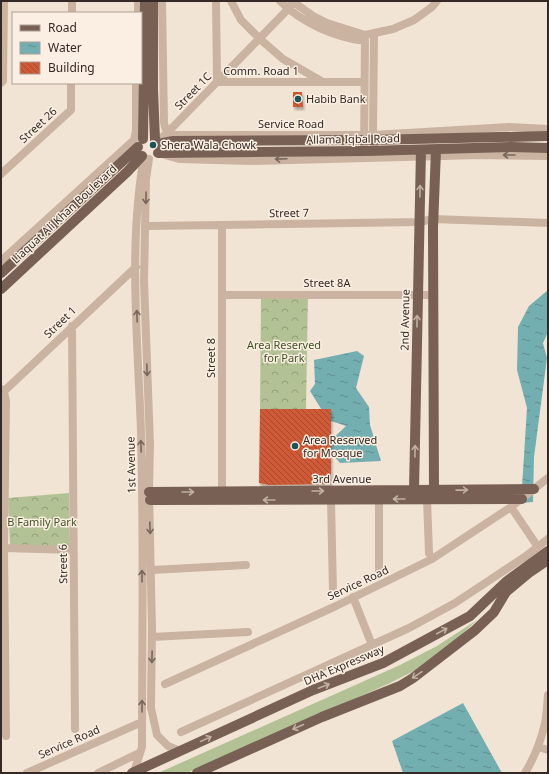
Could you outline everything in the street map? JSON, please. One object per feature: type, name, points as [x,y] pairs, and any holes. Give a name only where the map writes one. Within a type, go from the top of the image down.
[{"type":"main road","points":[[141,149],[145,1]]},
{"type":"main road","points":[[141,149],[152,158],[157,145],[153,90],[153,1]]},
{"type":"main road","points":[[157,145],[173,140],[548,136]]},
{"type":"main road","points":[[141,149],[148,138],[157,145]]},
{"type":"main road","name":"Allama Iqbal Road","points":[[157,145],[369,154],[436,153],[511,147],[548,148]]},
{"type":"main road","name":"Liaquat Ali Khan Boulevard","points":[[1,273],[141,149]]},
{"type":"main road","name":"Liaquat Ali Khan Boulevard","points":[[1,288],[141,149]]},
{"type":"main road","name":"2nd Avenue","points":[[414,490],[421,153]]},
{"type":"main road","points":[[434,490],[433,219],[436,153]]},
{"type":"main road","name":"3rd Avenue","points":[[149,496],[222,491],[534,489]]},
{"type":"main road","name":"3rd Avenue","points":[[149,496],[331,500],[522,499]]},
{"type":"main road","name":"DHA Expressway","points":[[133,772],[313,690],[383,663],[470,616],[507,581],[548,551]]},
{"type":"main road","points":[[197,773],[322,716],[400,686],[413,678],[474,631],[494,612],[506,592],[530,572],[548,560]]},
{"type":"street","points":[[1,83],[3,80],[4,1]]},
{"type":"street","points":[[72,1],[72,12]]},
{"type":"street","points":[[138,1],[138,12]]},
{"type":"street","points":[[162,1],[164,122],[168,132]]},
{"type":"street","name":"Comm. Road 1","points":[[216,1],[217,82],[364,82]]},
{"type":"street","points":[[231,1],[242,20],[260,39],[283,59],[324,82]]},
{"type":"street","points":[[280,1],[292,5],[326,31],[349,39],[365,38],[374,33],[393,29],[414,20],[432,7],[437,1]]},
{"type":"street","name":"Street 1C","points":[[157,145],[292,5]]},
{"type":"street","points":[[369,154],[374,33]]},
{"type":"street","points":[[365,38],[364,82],[369,137]]},
{"type":"street","name":"Street 26","points":[[1,174],[71,110],[71,84]]},
{"type":"street","points":[[136,84],[136,131],[141,149],[146,179],[144,281],[150,444],[149,496],[152,570],[151,708],[157,735],[168,746],[180,751]]},
{"type":"street","name":"Service Road","points":[[168,132],[176,135],[369,137],[509,127],[548,128]]},
{"type":"street","points":[[1,261],[141,149]]},
{"type":"street","name":"1st Avenue","points":[[133,772],[142,747],[143,494],[136,267],[141,149]]},
{"type":"street","points":[[436,153],[548,156]]},
{"type":"street","name":"Street 7","points":[[146,226],[419,222],[433,219],[548,224]]},
{"type":"street","name":"Street 8","points":[[222,225],[222,491]]},
{"type":"street","name":"Street 1","points":[[2,392],[136,267]]},
{"type":"street","name":"Street 8A","points":[[222,295],[433,294]]},
{"type":"street","name":"Street 6","points":[[72,326],[75,729]]},
{"type":"street","points":[[2,392],[6,401],[4,548],[6,736]]},
{"type":"street","name":"Service Road","points":[[165,684],[354,597],[432,559],[511,507],[548,478]]},
{"type":"street","points":[[379,499],[379,571]]},
{"type":"street","points":[[427,499],[429,553]]},
{"type":"street","points":[[331,500],[333,592]]},
{"type":"street","points":[[511,507],[538,546]]},
{"type":"street","points":[[181,732],[409,628],[455,603],[548,539]]},
{"type":"street","points":[[4,548],[74,550]]},
{"type":"street","points":[[152,570],[246,565]]},
{"type":"street","points":[[354,597],[372,645]]},
{"type":"street","points":[[152,637],[248,632]]},
{"type":"street","points":[[525,773],[533,760],[546,722],[548,695]]},
{"type":"street","name":"Service Road","points":[[26,773],[142,722]]},
{"type":"street","points":[[538,747],[548,750]]},
{"type":"street","points":[[98,773],[139,753]]},
{"type":"green space","name":"Area Reserved for Park","points":[[308,294],[306,409],[260,409],[261,295]]},
{"type":"green space","name":"B Family Park","points":[[69,493],[70,548],[10,546],[8,498]]},
{"type":"green space","points":[[477,620],[455,641],[418,669],[388,684],[187,773],[158,773],[400,665],[437,646]]},
{"type":"water","points":[[548,290],[548,332],[543,343],[547,358],[534,457],[533,502],[521,503],[527,408],[517,370],[518,327],[529,306]]},
{"type":"water","points":[[357,351],[364,356],[356,388],[369,407],[370,425],[381,461],[340,463],[325,446],[346,426],[328,420],[310,391],[315,384],[314,360]]},
{"type":"water","points":[[463,703],[502,773],[403,773],[392,741]]},
{"type":"building","name":"Habib Bank","points":[[293,92],[302,92],[303,107],[293,107]]},
{"type":"building","name":"Area Reserved for Mosque","points":[[260,409],[331,409],[331,484],[269,485],[259,483]]},
{"type":"place","name":"Habib Bank","points":[[298,99]]},
{"type":"place","name":"Shera Wala Chowk","points":[[153,145]]},
{"type":"place","name":"Area Reserved for Mosque","points":[[295,446]]}]
